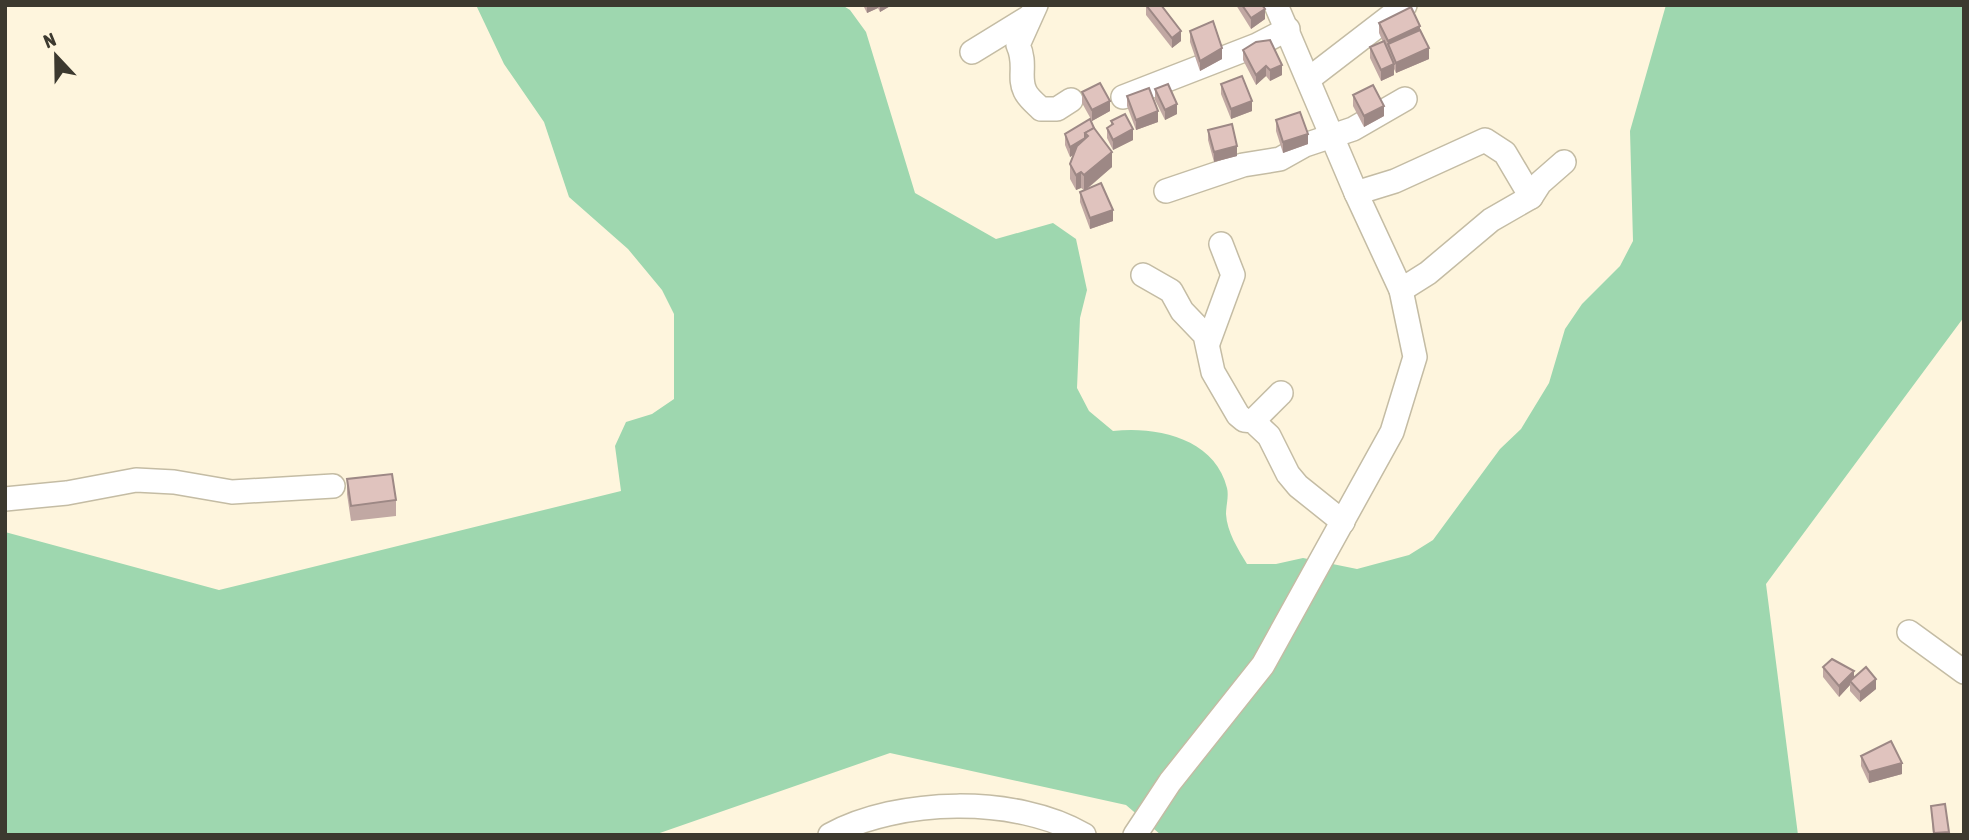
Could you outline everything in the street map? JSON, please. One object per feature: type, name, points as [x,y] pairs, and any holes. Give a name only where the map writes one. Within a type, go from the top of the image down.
[{"type":"street","points":[[1135,835],[1170,782],[1263,665],[1392,432],[1415,357],[1401,290],[1276,5]]},
{"type":"street","points":[[1310,78],[1405,5]]},
{"type":"street","points":[[972,52],[1032,11]]},
{"type":"street","points":[[1032,11],[1018,45],[1025,60],[1022,75],[1025,91],[1041,109],[1057,109],[1071,100]]},
{"type":"street","points":[[1123,97],[1257,45],[1288,29]]},
{"type":"street","points":[[1166,191],[1213,174],[1280,159],[1305,145],[1334,137],[1405,99]]},
{"type":"street","points":[[1356,192],[1395,181],[1485,140],[1505,153],[1531,197]]},
{"type":"street","points":[[1401,290],[1428,273],[1491,220],[1531,197],[1540,183],[1564,162]]},
{"type":"street","points":[[1222,244],[1233,275],[1208,342],[1208,358],[1213,372],[1238,415],[1244,420],[1253,421],[1269,436],[1288,474],[1298,486],[1343,522]]},
{"type":"street","points":[[1143,275],[1171,291],[1208,342]]},
{"type":"street","points":[[1253,421],[1281,393]]},
{"type":"street","points":[[5,499],[68,493],[136,480],[174,482],[232,492],[333,486]]},
{"type":"street","points":[[1909,632],[1964,672]]},
{"type":"street","points":[[830,835],[851,823],[918,808],[959,807],[1039,814],[1084,835]]},
{"type":"green space","points":[[476,5],[842,5],[850,10],[866,32],[915,193],[996,239],[1053,223],[1076,239],[1087,290],[1080,318],[1077,388],[1089,411],[1113,431],[1165,434],[1182,439],[1210,457],[1227,488],[1228,527],[1247,564],[1276,564],[1303,558],[1357,569],[1409,555],[1433,540],[1500,449],[1521,429],[1549,383],[1565,329],[1582,304],[1620,266],[1633,241],[1630,131],[1666,5],[1964,5],[1964,317],[1766,584],[1798,835],[1161,835],[1126,805],[890,753],[654,835],[5,835],[5,532],[219,590],[621,491],[615,446],[626,422],[652,414],[674,399],[674,314],[662,290],[628,249],[569,197],[544,122],[504,64]]},
{"type":"building","points":[[1146,5],[1161,5],[1181,31],[1172,38]]},
{"type":"building","points":[[1242,5],[1262,5],[1265,9],[1251,18]]},
{"type":"building","points":[[1411,7],[1420,26],[1388,41],[1379,23]]},
{"type":"building","points":[[1213,21],[1222,48],[1200,61],[1190,31]]},
{"type":"building","points":[[1420,30],[1429,48],[1396,63],[1388,44]]},
{"type":"building","points":[[1270,40],[1282,65],[1270,70],[1266,66],[1256,75],[1243,50],[1256,42]]},
{"type":"building","points":[[1384,41],[1394,64],[1381,70],[1370,47]]},
{"type":"building","points":[[1242,76],[1252,101],[1231,109],[1221,84]]},
{"type":"building","points":[[1100,83],[1110,101],[1092,110],[1082,92]]},
{"type":"building","points":[[1168,84],[1177,104],[1165,110],[1155,89]]},
{"type":"building","points":[[1373,85],[1384,106],[1364,116],[1353,95]]},
{"type":"building","points":[[1149,88],[1158,111],[1136,120],[1127,96]]},
{"type":"building","points":[[1300,112],[1308,134],[1283,142],[1276,120]]},
{"type":"building","points":[[1125,114],[1133,129],[1113,140],[1107,128],[1113,124],[1111,121]]},
{"type":"building","points":[[1090,119],[1094,128],[1085,133],[1085,138],[1070,147],[1065,134]]},
{"type":"building","points":[[1232,124],[1237,146],[1214,152],[1208,130]]},
{"type":"building","points":[[1094,128],[1112,152],[1084,175],[1081,172],[1076,175],[1070,164],[1077,146],[1088,136],[1085,133]]},
{"type":"building","points":[[1101,183],[1113,210],[1090,218],[1080,192]]},
{"type":"building","points":[[392,474],[396,500],[351,506],[347,479]]},
{"type":"building","points":[[1832,659],[1854,671],[1839,686],[1823,667]]},
{"type":"building","points":[[1866,667],[1876,679],[1860,692],[1850,681]]},
{"type":"building","points":[[1891,741],[1902,763],[1869,772],[1861,756]]},
{"type":"building","points":[[1945,804],[1949,832],[1934,833],[1931,806]]}]
